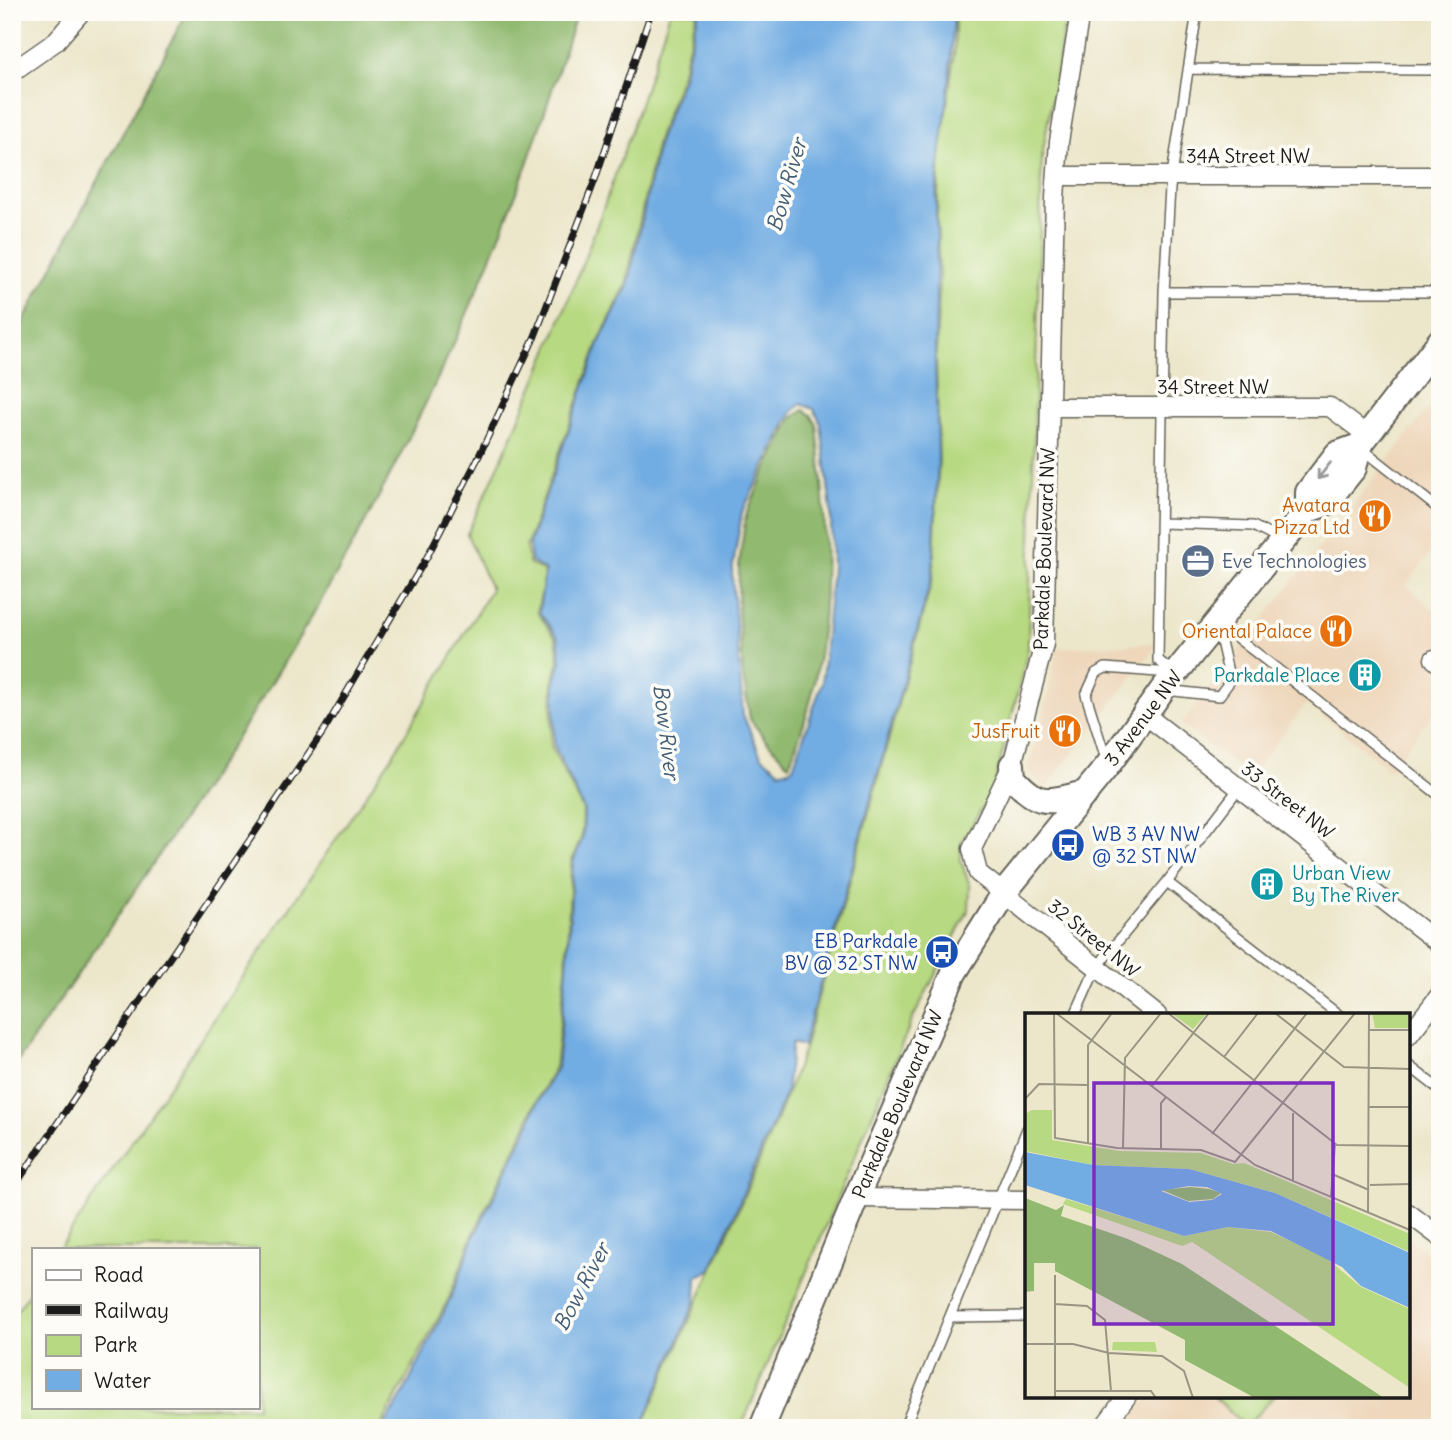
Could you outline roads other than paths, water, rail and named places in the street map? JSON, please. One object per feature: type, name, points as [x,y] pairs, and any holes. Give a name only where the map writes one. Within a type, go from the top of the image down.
[{"type":"main road","name":"3 Avenue NW","points":[[1004,893],[1308,510],[1308,492],[1337,454],[1363,441],[1437,352]]},
{"type":"main road","points":[[1012,765],[1013,778],[1034,798],[1046,801],[1086,793]]},
{"type":"main road","name":"Parkdale Boulevard NW","points":[[762,1428],[856,1198],[954,973],[1004,893]]},
{"type":"street","points":[[12,72],[55,42],[81,12]]},
{"type":"street","name":"Parkdale Boulevard NW","points":[[1004,893],[978,873],[972,849],[979,831],[993,810],[1012,765],[1044,644],[1057,176],[1059,142],[1080,12]]},
{"type":"street","name":"34A Street NW","points":[[1057,176],[1440,176]]},
{"type":"street","name":"34 Street NW","points":[[1050,407],[1330,407],[1363,441]]},
{"type":"street","name":"33 Street NW","points":[[1144,714],[1440,944]]},
{"type":"street","name":"32 Street NW","points":[[1004,893],[1154,1013]]},
{"type":"street","points":[[1410,1033],[1440,995]]},
{"type":"street","points":[[856,1198],[1025,1200]]},
{"type":"street","points":[[1410,1214],[1440,1237]]},
{"type":"street","points":[[1103,1428],[1126,1398]]},
{"type":"lane","points":[[1170,682],[1158,660],[1164,292],[1171,177],[1197,12]]},
{"type":"lane","points":[[1188,69],[1440,70]]},
{"type":"lane","points":[[1164,292],[1440,292]]},
{"type":"lane","points":[[1363,441],[1440,510]]},
{"type":"lane","points":[[1161,523],[1253,526],[1283,542]]},
{"type":"lane","points":[[1108,765],[1086,695],[1096,673],[1105,668],[1219,696],[1230,681],[1217,622]]},
{"type":"lane","points":[[1217,622],[1440,796]]},
{"type":"lane","points":[[1076,1013],[1097,967],[1239,788]]},
{"type":"lane","points":[[1167,882],[1336,1013]]},
{"type":"lane","points":[[1410,1067],[1440,1090]]},
{"type":"lane","points":[[904,1428],[1025,1134]]},
{"type":"lane","points":[[950,1317],[1025,1316]]},
{"type":"water","name":"Bow River","points":[[699,12],[954,12],[936,204],[935,358],[938,459],[932,576],[803,1046],[792,1043],[786,1092],[711,1269],[697,1277],[696,1300],[641,1428],[383,1428],[451,1298],[474,1237],[530,1123],[534,1109],[557,1068],[567,970],[573,863],[583,836],[584,810],[554,745],[555,682],[561,661],[558,637],[539,612],[545,571],[531,561],[529,544],[600,341],[628,286],[659,140],[683,77]],"holes":[[[801,404],[814,409],[821,424],[831,511],[832,567],[822,683],[793,767],[780,771],[761,756],[743,715],[732,572],[742,512],[791,413]]]},
{"type":"railway","points":[[12,1190],[323,732],[427,557],[477,460],[535,336],[595,180],[651,12]]},
{"type":"place","name":"Avatara Pizza Ltd","points":[[1375,516]]},
{"type":"place","name":"Eve Technologies","points":[[1198,561]]},
{"type":"place","name":"Oriental Palace","points":[[1336,631]]},
{"type":"place","name":"Parkdale Place","points":[[1365,675]]},
{"type":"place","name":"JusFruit","points":[[1065,731]]},
{"type":"place","name":"WB 3 AV NW @ 32 ST NW","points":[[1068,845]]},
{"type":"place","name":"Urban View By The River","points":[[1267,884]]},
{"type":"place","name":"EB Parkdale BV @ 32 ST NW","points":[[942,952]]}]
